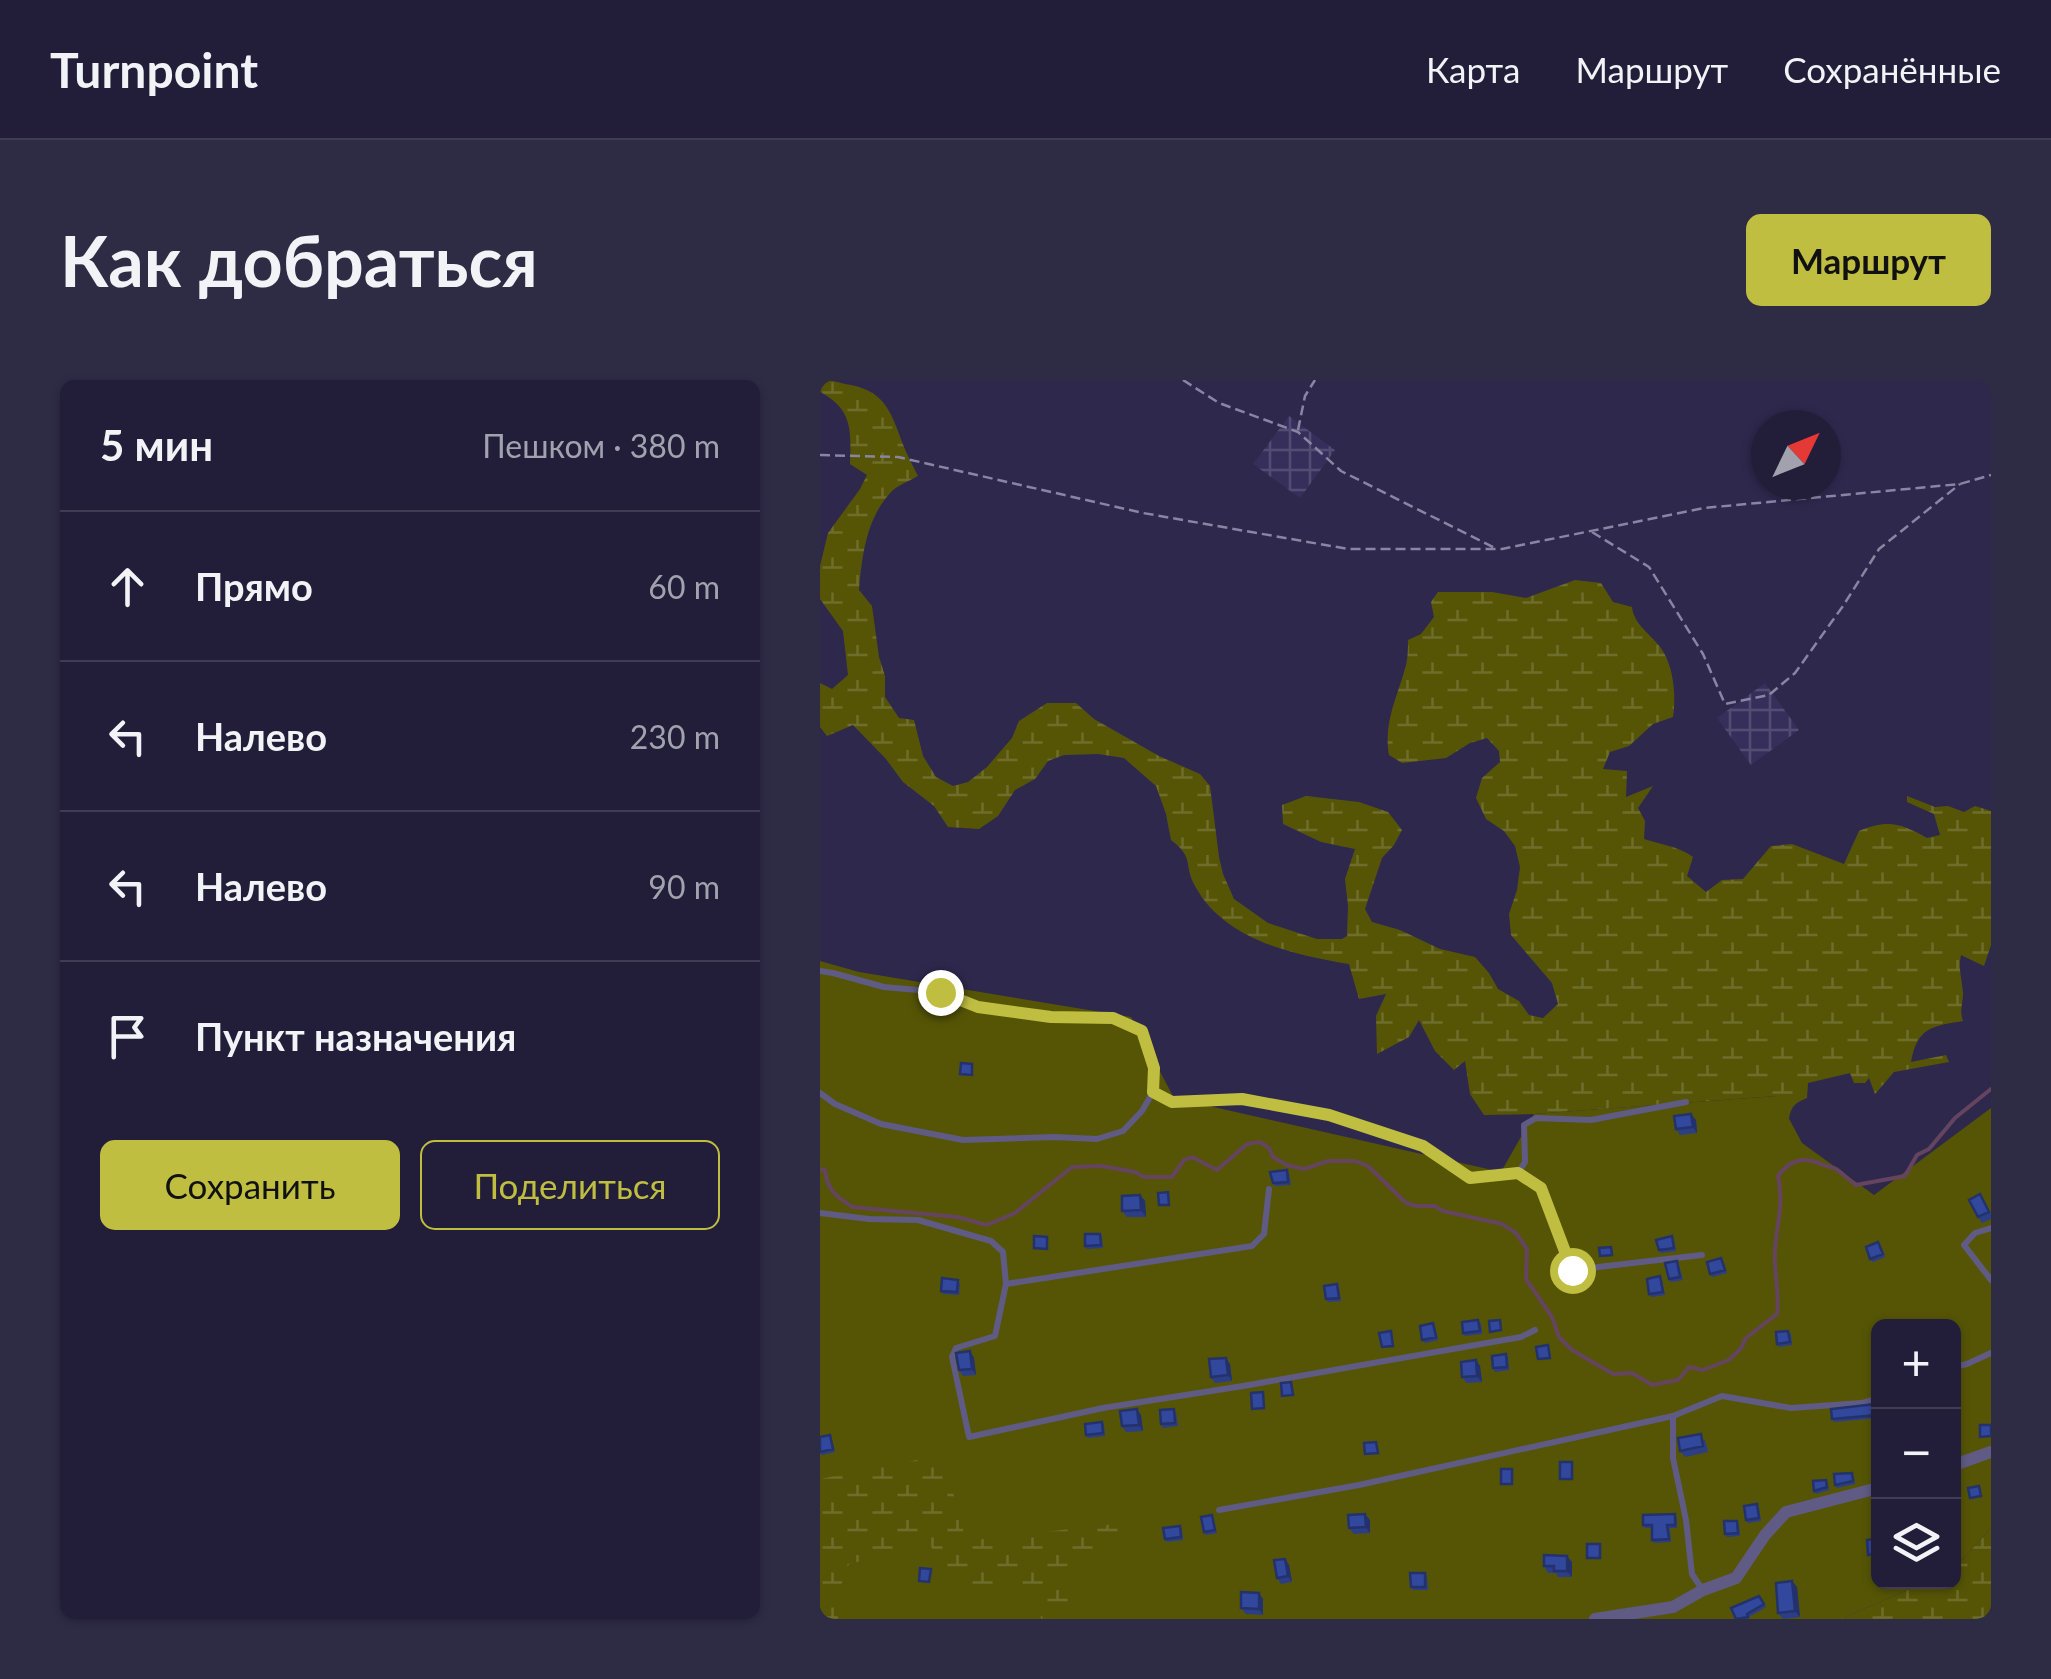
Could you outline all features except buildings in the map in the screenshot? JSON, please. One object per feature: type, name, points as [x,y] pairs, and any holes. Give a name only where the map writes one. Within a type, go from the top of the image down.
[{"type":"street","points":[[1961,1463],[1991,1452]]},
{"type":"street","points":[[1595,1619],[1673,1607],[1736,1578],[1765,1534],[1786,1512],[1871,1490]]},
{"type":"lane","points":[[820,972],[884,987],[940,992],[978,1007],[1051,1017],[1113,1018],[1142,1031],[1154,1068],[1153,1092],[1142,1110],[1123,1131],[1096,1139],[1054,1136],[963,1140],[880,1124],[820,1093]]},
{"type":"lane","points":[[1153,1092],[1172,1102],[1242,1099],[1329,1115],[1423,1146],[1470,1178],[1518,1173],[1541,1188],[1572,1270],[1702,1255]]},
{"type":"lane","points":[[1518,1173],[1525,1162],[1524,1125],[1536,1118],[1591,1120],[1686,1102]]},
{"type":"lane","points":[[1006,1284],[1252,1246],[1264,1234],[1269,1189]]},
{"type":"lane","points":[[820,1213],[869,1220],[918,1220],[992,1242],[1003,1252],[1006,1284],[995,1336],[956,1348],[952,1357],[970,1437],[1103,1408],[1521,1336],[1536,1330]]},
{"type":"lane","points":[[1991,1228],[1974,1233],[1964,1245],[1991,1280]]},
{"type":"lane","points":[[1961,1364],[1991,1353]]},
{"type":"lane","points":[[1219,1510],[1359,1485],[1673,1416],[1722,1396],[1791,1408],[1871,1400]]},
{"type":"lane","points":[[1673,1416],[1674,1458],[1692,1574],[1703,1590]]},
{"type":"path","points":[[1183,380],[1219,403],[1298,432],[1341,470],[1498,549]]},
{"type":"path","points":[[1298,432],[1304,396],[1315,380]]},
{"type":"path","points":[[820,455],[898,458],[1143,513],[1348,548],[1498,549],[1704,508],[1960,484],[1991,475]]},
{"type":"path","points":[[1591,531],[1650,567],[1702,654],[1725,704],[1770,695],[1795,673],[1879,549],[1960,484]]},
{"type":"shaded area","points":[[1289,416],[1335,450],[1300,498],[1253,464]]},
{"type":"shaded area","points":[[1765,683],[1799,730],[1751,765],[1717,718]]},
{"type":"green space","points":[[820,380],[873,393],[891,416],[918,476],[891,492],[876,514],[864,551],[859,590],[872,606],[885,697],[899,718],[914,720],[923,756],[936,777],[953,786],[968,782],[1012,738],[1019,721],[1047,703],[1076,703],[1094,719],[1200,774],[1210,786],[1219,857],[1234,899],[1268,923],[1317,939],[1347,936],[1345,879],[1355,849],[1321,842],[1283,824],[1282,805],[1306,796],[1359,802],[1388,812],[1402,830],[1382,858],[1365,909],[1372,922],[1440,949],[1475,957],[1498,989],[1519,1001],[1529,1015],[1543,1018],[1558,1004],[1552,983],[1511,935],[1509,914],[1520,867],[1515,846],[1504,831],[1486,819],[1476,798],[1482,778],[1500,762],[1499,751],[1487,738],[1446,758],[1402,763],[1389,755],[1388,731],[1408,656],[1408,640],[1421,634],[1434,617],[1431,602],[1438,592],[1492,592],[1526,598],[1575,580],[1601,583],[1613,602],[1632,607],[1637,620],[1664,653],[1672,676],[1674,701],[1673,717],[1653,724],[1629,746],[1610,752],[1603,769],[1627,771],[1626,797],[1653,786],[1638,808],[1645,821],[1644,839],[1693,857],[1687,876],[1706,892],[1722,880],[1743,879],[1771,846],[1792,844],[1844,864],[1859,831],[1869,827],[1894,824],[1927,838],[1940,835],[1934,814],[1907,802],[1907,796],[1935,807],[1948,806],[1964,812],[1975,806],[1991,811],[1991,945],[1984,966],[1961,955],[1963,1021],[1927,1031],[1917,1042],[1911,1062],[1946,1055],[1949,1062],[1894,1072],[1875,1094],[1869,1078],[1865,1083],[1854,1083],[1850,1073],[1808,1083],[1807,1098],[1794,1106],[1789,1119],[1776,1096],[1484,1115],[1470,1094],[1465,1061],[1454,1070],[1435,1051],[1419,1020],[1409,1037],[1377,1054],[1376,1016],[1386,994],[1359,999],[1349,964],[1262,942],[1224,920],[1208,905],[1195,886],[1186,857],[1171,840],[1156,786],[1124,758],[1064,755],[1048,761],[1035,779],[1015,790],[998,816],[979,829],[948,827],[934,806],[903,782],[853,725],[827,736],[820,727],[820,683],[832,689],[848,675],[843,631],[820,599],[820,566],[828,533],[867,475],[850,464],[848,422],[839,406],[820,392]]},
{"type":"green space","points":[[820,961],[859,972],[1131,1017],[1174,1098],[1501,1172],[1534,1114],[1777,1096],[1802,1143],[1874,1195],[1991,1108],[1991,1528],[1961,1561],[1961,1319],[1871,1319],[1871,1589],[1910,1589],[1840,1619],[820,1619]]},
{"type":"green space","points":[[943,1455],[966,1541],[1123,1523],[1127,1541],[1102,1547],[1103,1560],[1066,1566],[1072,1619],[1041,1619],[1038,1594],[948,1583],[930,1544],[849,1564],[837,1596],[838,1619],[820,1619],[820,1479]]},
{"type":"green space","points":[[1991,1528],[1991,1619],[1840,1619],[1910,1589],[1961,1589],[1961,1561]]},
{"type":"waterway","points":[[820,1169],[825,1170],[833,1192],[852,1207],[957,1217],[987,1225],[1015,1213],[1072,1167],[1102,1166],[1144,1177],[1172,1177],[1184,1160],[1192,1157],[1217,1170],[1247,1144],[1260,1142],[1273,1157],[1304,1169],[1328,1161],[1355,1161],[1368,1166],[1406,1203],[1435,1206],[1502,1224],[1516,1233],[1527,1249],[1526,1279],[1552,1317],[1559,1337],[1572,1350],[1613,1374],[1632,1373],[1652,1385],[1678,1380],[1689,1367],[1703,1370],[1729,1360],[1746,1338],[1777,1314],[1778,1176],[1787,1166],[1802,1160],[1814,1162],[1836,1169],[1856,1185],[1905,1176],[1917,1155],[1929,1149],[1955,1118],[1991,1089]]},
{"type":"route","points":[[940,992],[978,1007],[1051,1017],[1113,1018],[1142,1031],[1154,1068],[1153,1092],[1172,1102],[1242,1099],[1329,1115],[1423,1146],[1470,1178],[1518,1173],[1541,1188],[1572,1270]]}]
